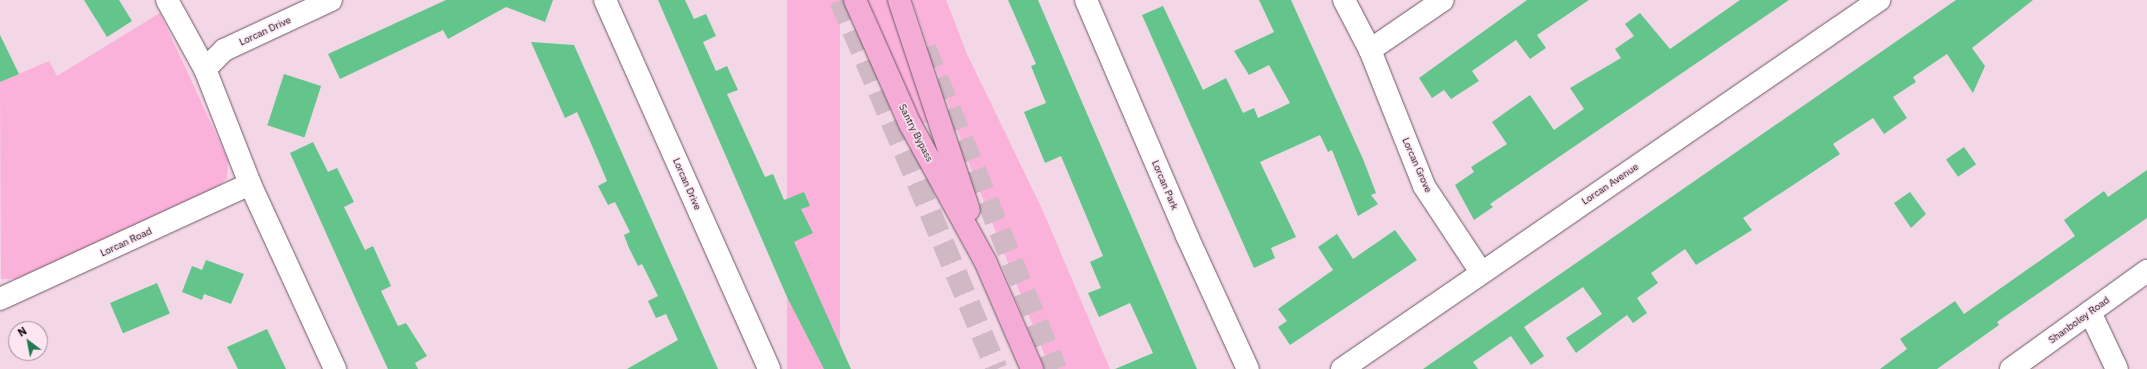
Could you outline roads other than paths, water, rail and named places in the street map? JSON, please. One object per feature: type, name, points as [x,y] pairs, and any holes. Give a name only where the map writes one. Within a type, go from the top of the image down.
[{"type":"main road","name":"Santry Bypass","points":[[855,0],[910,124],[986,263]]},
{"type":"main road","name":"Santry Bypass","points":[[899,0],[986,263],[1032,369]]},
{"type":"street","points":[[167,0],[205,69],[250,184],[335,369]]},
{"type":"street","name":"Lorcan Drive","points":[[205,69],[224,50],[331,0]]},
{"type":"street","name":"Lorcan Drive","points":[[605,0],[769,369]]},
{"type":"street","name":"Lorcan Park","points":[[1086,0],[1187,236],[1248,369]]},
{"type":"street","name":"Lorcan Grove","points":[[1344,0],[1370,50],[1424,186],[1481,272]]},
{"type":"street","points":[[1370,50],[1443,0]]},
{"type":"street","name":"Lorcan Avenue","points":[[1342,369],[1481,272],[1879,0]]},
{"type":"street","name":"Lorcan Road","points":[[0,299],[250,184]]},
{"type":"street","name":"Shanboley Road","points":[[2011,369],[2147,271]]},
{"type":"street","points":[[2090,312],[2118,369]]},
{"type":"tunnel","points":[[840,0],[997,369]]},
{"type":"tunnel","points":[[925,48],[1056,369]]}]
